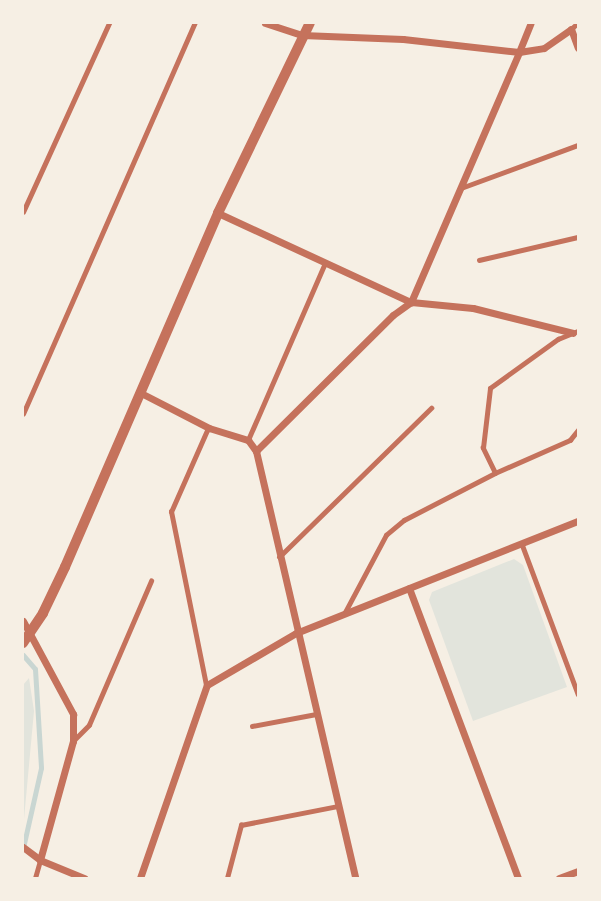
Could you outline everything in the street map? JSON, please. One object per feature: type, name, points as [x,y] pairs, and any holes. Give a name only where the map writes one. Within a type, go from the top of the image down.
[{"type":"street","points":[[265,23],[302,35],[403,39],[519,52],[544,48],[575,29],[578,48]]},
{"type":"street","points":[[23,643],[65,567],[218,213],[310,23]]},
{"type":"street","points":[[256,451],[393,315],[411,302],[531,23]]},
{"type":"street","points":[[218,213],[411,302],[473,308],[576,332]]},
{"type":"street","points":[[139,392],[209,428],[248,440],[256,451],[296,633],[355,878]]},
{"type":"street","points":[[140,878],[206,685],[296,633],[342,617],[578,521]]},
{"type":"street","points":[[408,588],[518,878]]},
{"type":"street","points":[[23,621],[73,714],[73,741],[40,860]]},
{"type":"street","points":[[23,847],[40,860],[84,878]]},
{"type":"street","points":[[559,878],[578,871]]},
{"type":"lane","points":[[23,212],[109,23]]},
{"type":"lane","points":[[23,414],[195,23]]},
{"type":"lane","points":[[575,29],[578,23]]},
{"type":"lane","points":[[458,189],[578,145]]},
{"type":"lane","points":[[479,260],[578,237]]},
{"type":"lane","points":[[248,440],[325,262]]},
{"type":"lane","points":[[495,473],[483,448],[490,388],[558,339],[576,332]]},
{"type":"lane","points":[[279,558],[431,408]]},
{"type":"lane","points":[[206,685],[171,512],[209,428]]},
{"type":"lane","points":[[342,617],[386,535],[404,520],[495,473],[570,440],[578,430]]},
{"type":"lane","points":[[522,544],[578,694]]},
{"type":"lane","points":[[73,741],[89,725],[151,581]]},
{"type":"lane","points":[[252,726],[316,714]]},
{"type":"lane","points":[[227,878],[241,825],[338,806]]},
{"type":"lane","points":[[35,878],[40,860]]},
{"type":"shaded area","points":[[514,559],[523,565],[567,687],[473,721],[429,600],[432,592]]},
{"type":"shaded area","points":[[29,678],[34,711],[23,830],[23,685]]},
{"type":"waterway","points":[[23,655],[35,669],[41,768],[23,848]]}]
